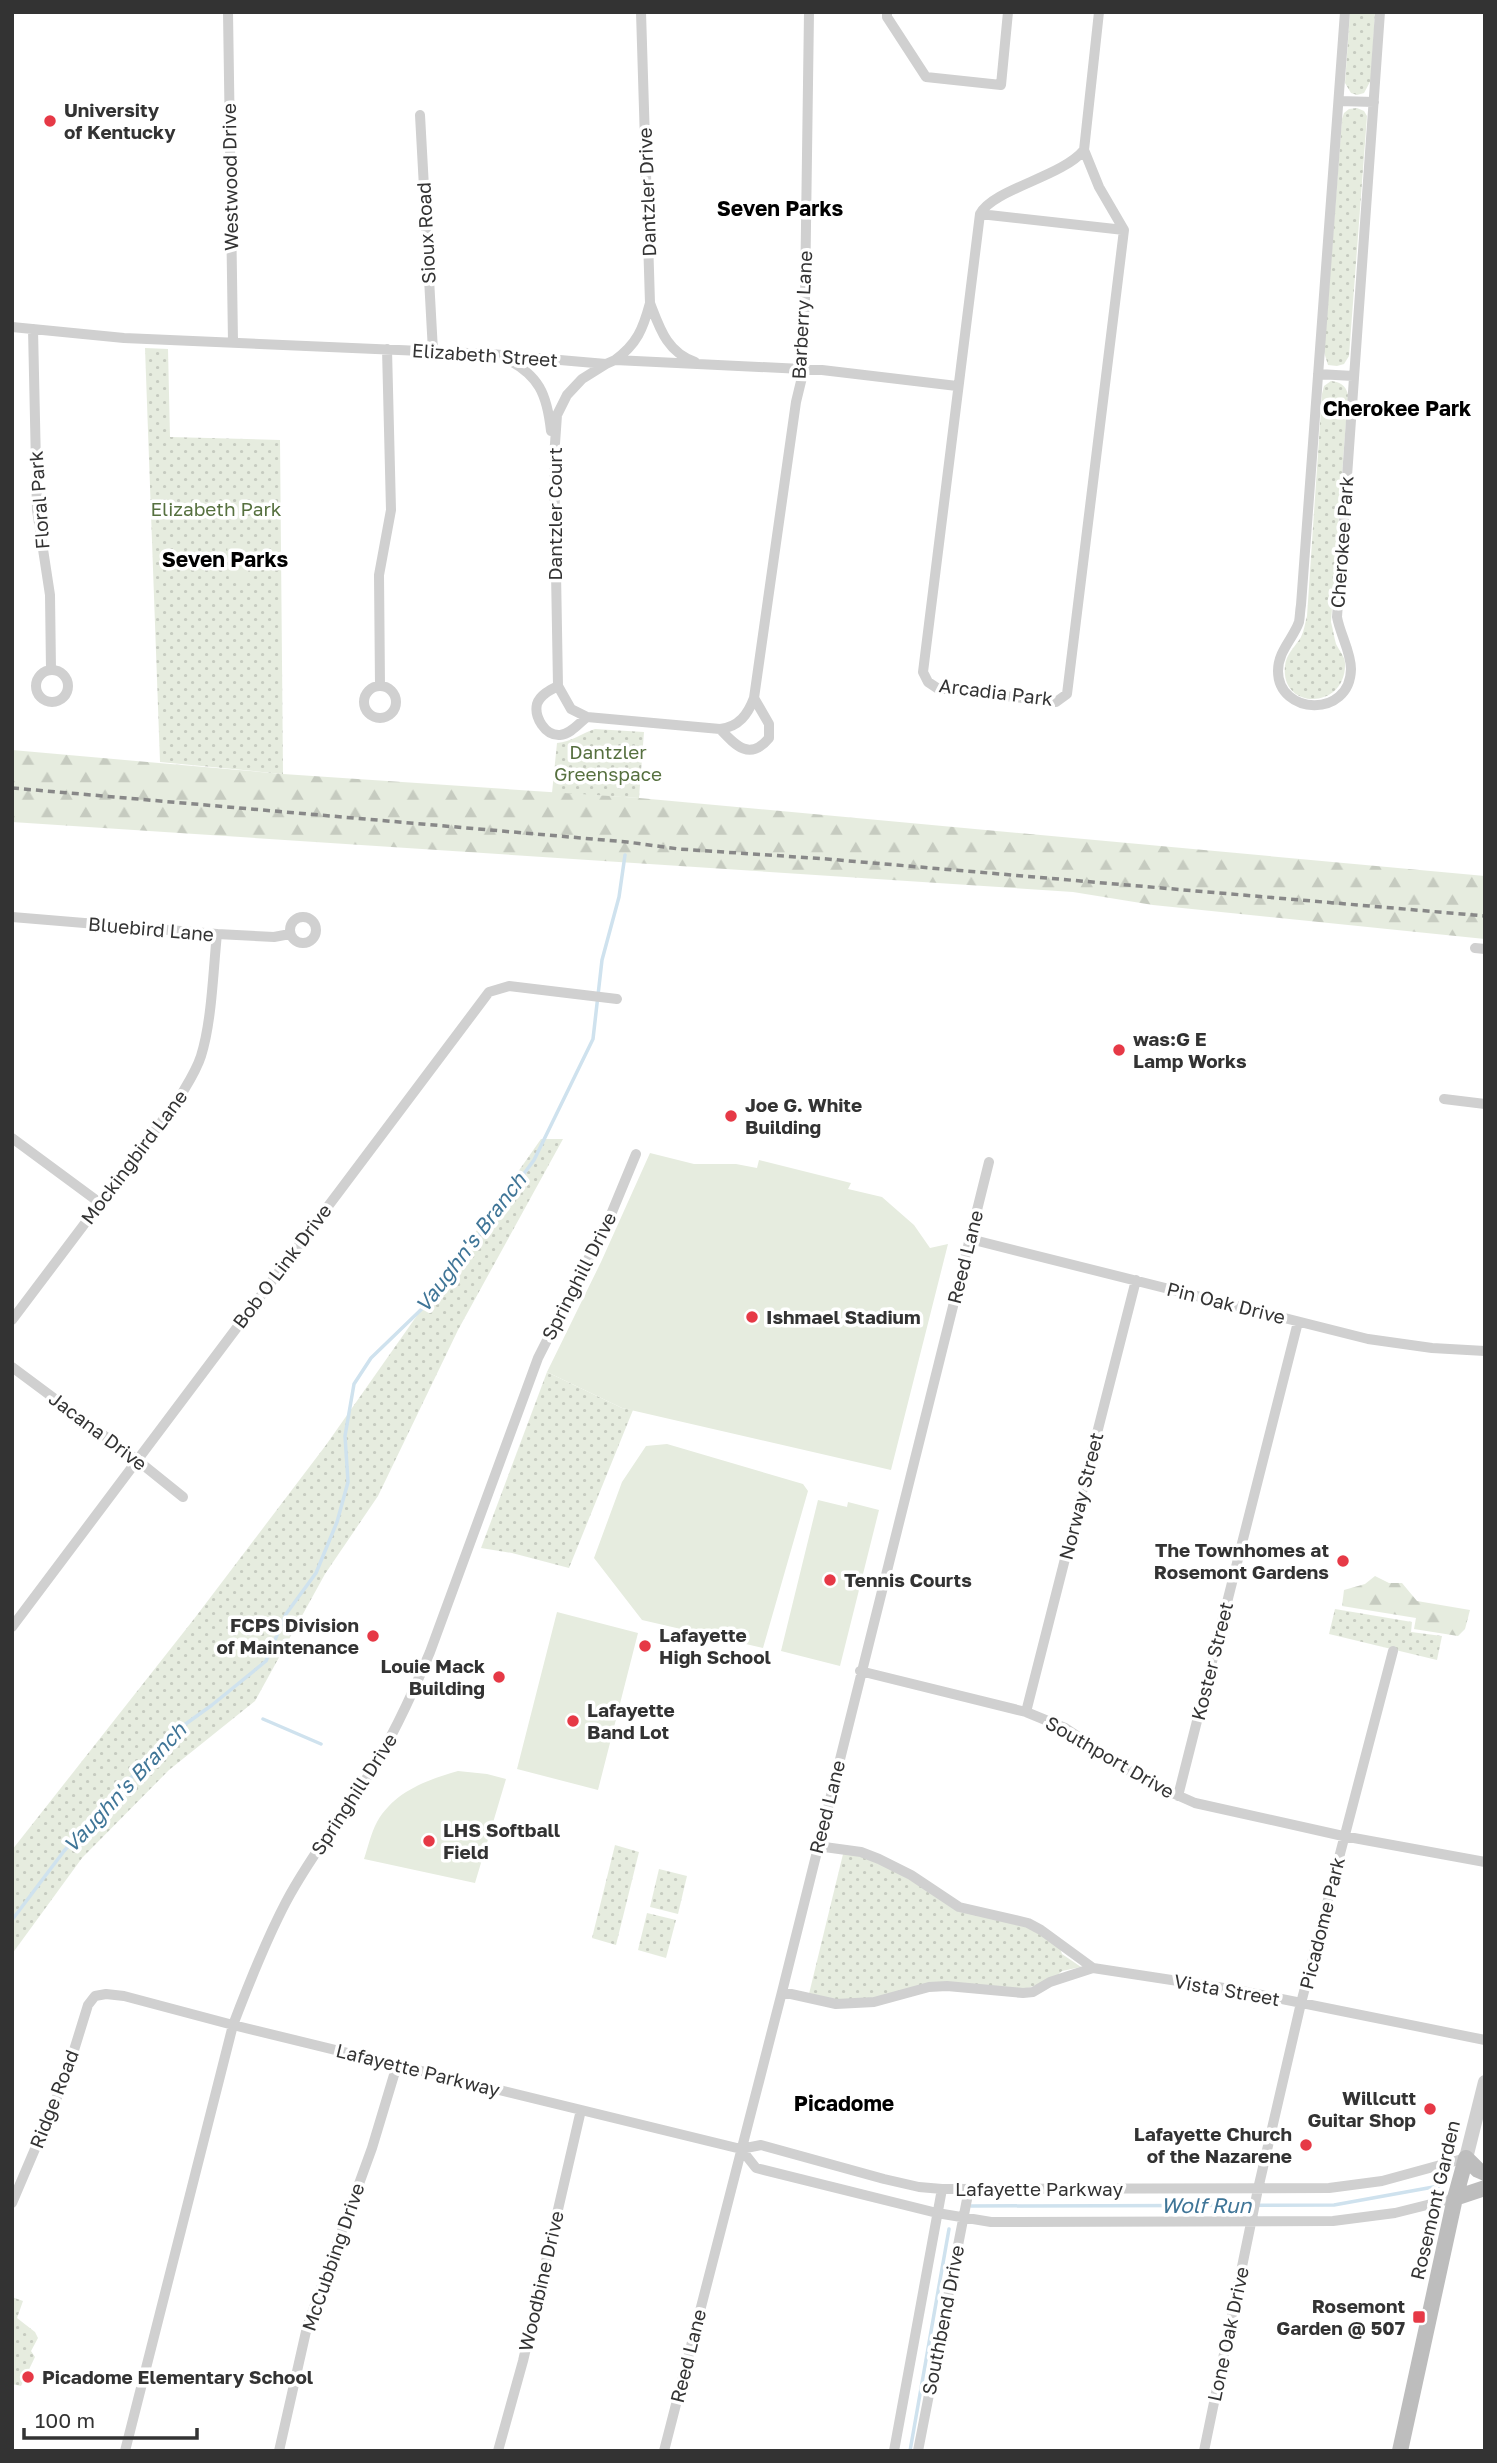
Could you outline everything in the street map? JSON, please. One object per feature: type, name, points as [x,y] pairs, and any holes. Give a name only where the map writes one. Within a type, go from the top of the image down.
[{"type":"main road","points":[[1466,2158],[1478,2171],[1485,2173]]},
{"type":"main road","name":"Rosemont Garden","points":[[1401,2451],[1466,2158]]},
{"type":"main road","points":[[1455,2198],[1485,2188]]},
{"type":"street","name":"Westwood Drive","points":[[228,12],[233,342]]},
{"type":"street","name":"Dantzler Drive","points":[[610,362],[626,353],[641,332],[650,303],[641,12]]},
{"type":"street","name":"Barberry Lane","points":[[720,729],[729,728],[741,720],[754,698],[796,402],[804,369],[809,12]]},
{"type":"street","points":[[887,12],[887,17],[926,77],[1001,85],[1008,12]]},
{"type":"street","points":[[1099,12],[1084,150],[1099,187],[1124,230]]},
{"type":"street","name":"Cherokee Park","points":[[1345,12],[1300,614],[1299,622],[1280,656],[1278,674],[1285,690],[1298,702],[1311,706],[1326,705],[1338,698],[1348,686],[1351,670],[1337,617],[1380,12]]},
{"type":"street","points":[[1339,100],[1374,102]]},
{"type":"street","name":"Sioux Road","points":[[420,115],[433,351]]},
{"type":"street","points":[[980,214],[989,204],[1066,165],[1084,150]]},
{"type":"street","points":[[980,214],[1124,230]]},
{"type":"street","name":"Arcadia Park","points":[[980,214],[923,672],[925,678],[937,688],[1059,701],[1067,694],[1124,230]]},
{"type":"street","points":[[650,303],[668,345],[683,358],[707,366]]},
{"type":"street","name":"Elizabeth Street","points":[[12,327],[124,338],[804,369],[957,386]]},
{"type":"street","name":"Floral Park","points":[[33,329],[38,530],[50,595],[51,670]]},
{"type":"street","points":[[380,686],[379,575],[391,510],[387,349]]},
{"type":"street","points":[[498,354],[524,368],[538,385],[547,406],[554,458]]},
{"type":"street","name":"Dantzler Court","points":[[558,686],[554,458],[557,415],[567,396],[582,379],[610,362]]},
{"type":"street","points":[[1318,374],[1353,376]]},
{"type":"street","points":[[587,717],[569,732],[551,734],[542,726],[537,715],[537,704],[542,695],[558,686],[571,709],[587,717],[720,729],[736,746],[748,750],[762,746],[769,737],[769,724],[754,698]]},
{"type":"street","name":"Bluebird Lane","points":[[12,917],[217,934],[274,937],[290,934]]},
{"type":"street","name":"Mockingbird Lane","points":[[12,1320],[178,1100],[200,1058],[206,1034],[217,934]]},
{"type":"street","name":"Bob O Link Drive","points":[[12,1628],[489,992],[509,986],[617,999]]},
{"type":"street","points":[[1444,1099],[1485,1104]]},
{"type":"street","points":[[12,1138],[100,1203]]},
{"type":"street","name":"Springhill Drive","points":[[125,2451],[233,2025],[247,1987],[286,1901],[321,1844],[373,1769],[410,1700],[538,1358],[612,1212],[636,1154]]},
{"type":"street","name":"Reed Lane","points":[[664,2451],[782,1992],[989,1162]]},
{"type":"street","name":"Pin Oak Drive","points":[[970,1239],[1298,1322],[1401,1345],[1485,1351]]},
{"type":"street","name":"Norway Street","points":[[1026,1712],[1136,1280]]},
{"type":"street","name":"Koster Street","points":[[1178,1796],[1298,1322]]},
{"type":"street","name":"Jacana Drive","points":[[12,1367],[183,1497]]},
{"type":"street","name":"Picadome Park","points":[[1252,2220],[1301,2003],[1393,1651]]},
{"type":"street","name":"Southport Drive","points":[[860,1671],[1026,1712],[1065,1728],[1143,1780],[1214,1809],[1485,1862]]},
{"type":"street","points":[[817,1846],[861,1853],[879,1859],[911,1875],[959,1907],[1028,1923],[1093,1968]]},
{"type":"street","points":[[782,1992],[836,2004],[874,2002],[929,1987],[947,1986],[1023,1993],[1033,1992],[1050,1982],[1093,1968]]},
{"type":"street","name":"Vista Street","points":[[1093,1968],[1237,1990],[1485,2040]]},
{"type":"street","name":"Lafayette Parkway","points":[[95,1996],[124,1996],[741,2149],[761,2145],[919,2187],[1257,2192],[1356,2185],[1391,2179],[1466,2158]]},
{"type":"street","name":"Ridge Road","points":[[12,2203],[66,2076],[88,2005],[95,1996]]},
{"type":"street","name":"McCubbing Drive","points":[[279,2451],[307,2327],[372,2148],[397,2065]]},
{"type":"street","name":"Rosemont Garden","points":[[1466,2158],[1485,2082]]},
{"type":"street","name":"Woodbine Drive","points":[[498,2451],[523,2361],[581,2110]]},
{"type":"street","name":"Lafayette Parkway","points":[[741,2149],[756,2168],[963,2219],[991,2222],[1332,2221],[1373,2217],[1455,2198]]},
{"type":"street","name":"Southbend Drive","points":[[894,2451],[942,2189]]},
{"type":"street","name":"Southbend Drive","points":[[918,2451],[969,2189]]},
{"type":"street","name":"Lone Oak Drive","points":[[1204,2451],[1252,2220]]},
{"type":"green space","points":[[1350,12],[1375,12],[1371,80],[1364,93],[1357,95],[1351,93],[1345,83]]},
{"type":"green space","points":[[1357,108],[1367,116],[1349,356],[1344,364],[1337,366],[1328,365],[1324,352],[1342,119],[1349,109]]},
{"type":"green space","name":"Elizabeth Park","points":[[145,348],[168,349],[170,437],[280,440],[283,774],[160,762]]},
{"type":"green space","points":[[1331,381],[1342,385],[1348,395],[1331,622],[1336,644],[1345,663],[1343,678],[1336,690],[1314,699],[1302,697],[1293,691],[1286,681],[1285,666],[1289,654],[1302,635],[1307,616],[1322,394],[1324,386]]},
{"type":"green space","points":[[246,542],[249,580],[229,581],[227,543]]},
{"type":"green space","name":"Dantzler Greenspace","points":[[595,729],[644,732],[639,798],[552,793],[557,743]]},
{"type":"green space","points":[[12,750],[283,774],[639,798],[1485,876],[1485,939],[1153,905],[1073,892],[12,822]]},
{"type":"green space","points":[[541,1139],[563,1139],[458,1330],[378,1496],[325,1574],[255,1701],[169,1770],[82,1858],[12,1954],[12,1850],[194,1619],[326,1445]]},
{"type":"green space","name":"Ishmael Stadium","points":[[650,1153],[694,1164],[736,1164],[757,1168],[759,1160],[851,1183],[848,1189],[882,1197],[914,1225],[930,1248],[948,1244],[891,1470],[622,1408],[547,1372]]},
{"type":"green space","points":[[547,1372],[622,1408],[633,1410],[569,1568],[481,1548]]},
{"type":"green space","points":[[667,1444],[803,1484],[808,1491],[763,1648],[642,1620],[594,1558],[622,1482],[646,1446]]},
{"type":"green space","name":"Tennis Courts","points":[[818,1500],[847,1507],[848,1502],[879,1510],[840,1666],[781,1651]]},
{"type":"green space","points":[[1375,1576],[1389,1583],[1402,1583],[1417,1601],[1470,1610],[1465,1629],[1458,1636],[1414,1629],[1416,1618],[1342,1606],[1344,1590],[1365,1584]]},
{"type":"green space","points":[[1335,1609],[1412,1622],[1411,1632],[1442,1636],[1437,1660],[1329,1634]]},
{"type":"green space","name":"Lafayette Band Lot","points":[[557,1612],[638,1633],[598,1790],[517,1769]]},
{"type":"green space","name":"LHS Softball Field","points":[[458,1771],[506,1779],[475,1883],[364,1859],[377,1822],[392,1803],[423,1783]]},
{"type":"green space","points":[[615,1845],[639,1852],[616,1945],[592,1938]]},
{"type":"green space","points":[[844,1850],[861,1852],[947,1901],[1021,1921],[1059,1945],[1062,1954],[1081,1967],[1062,1971],[1050,1982],[1023,1989],[947,1986],[874,2002],[808,1998]]},
{"type":"green space","points":[[659,1869],[687,1876],[678,1914],[650,1907]]},
{"type":"green space","points":[[647,1913],[676,1920],[666,1958],[638,1950]]},
{"type":"green space","points":[[12,2297],[23,2301],[17,2318],[35,2332],[38,2338],[31,2351],[35,2357],[21,2386],[12,2384]]},
{"type":"waterway","name":"Vaughn's Branch","points":[[12,1920],[64,1851],[169,1736],[266,1661],[286,1614],[316,1573],[337,1522],[348,1482],[345,1436],[354,1384],[371,1358],[431,1300],[534,1160],[593,1039],[602,960],[619,897],[625,855]]},
{"type":"waterway","points":[[263,1719],[321,1744]]},
{"type":"waterway","name":"Wolf Run","points":[[971,2206],[1334,2205],[1439,2186]]},
{"type":"waterway","name":"Wolf Run","points":[[910,2451],[949,2229]]},
{"type":"railway","points":[[12,788],[627,842],[679,849],[827,859],[1485,916]]},
{"type":"place","name":"University of Kentucky","points":[[50,121]]},
{"type":"place","name":"was:G E Lamp Works","points":[[1119,1050]]},
{"type":"place","name":"Joe G. White Building","points":[[731,1116]]},
{"type":"place","name":"Ishmael Stadium","points":[[752,1317]]},
{"type":"place","name":"The Townhomes at Rosemont Gardens","points":[[1343,1561]]},
{"type":"place","name":"Tennis Courts","points":[[830,1580]]},
{"type":"place","name":"FCPS Division of Maintenance","points":[[373,1636]]},
{"type":"place","name":"Lafayette High School","points":[[645,1646]]},
{"type":"place","name":"Louie Mack Building","points":[[499,1677]]},
{"type":"place","name":"Lafayette Band Lot","points":[[573,1721]]},
{"type":"place","name":"LHS Softball Field","points":[[429,1841]]},
{"type":"place","name":"Willcutt Guitar Shop","points":[[1430,2109]]},
{"type":"place","name":"Lafayette Church of the Nazarene","points":[[1306,2145]]},
{"type":"place","name":"Rosemont Garden @ 507","points":[[1419,2317]]},
{"type":"place","name":"Picadome Elementary School","points":[[28,2377]]},
{"type":"district","name":"Seven Parks","points":[[780,209]]},
{"type":"district","name":"Cherokee Park","points":[[1397,409]]},
{"type":"district","name":"Seven Parks","points":[[225,560]]},
{"type":"district","name":"Picadome","points":[[844,2104]]}]
